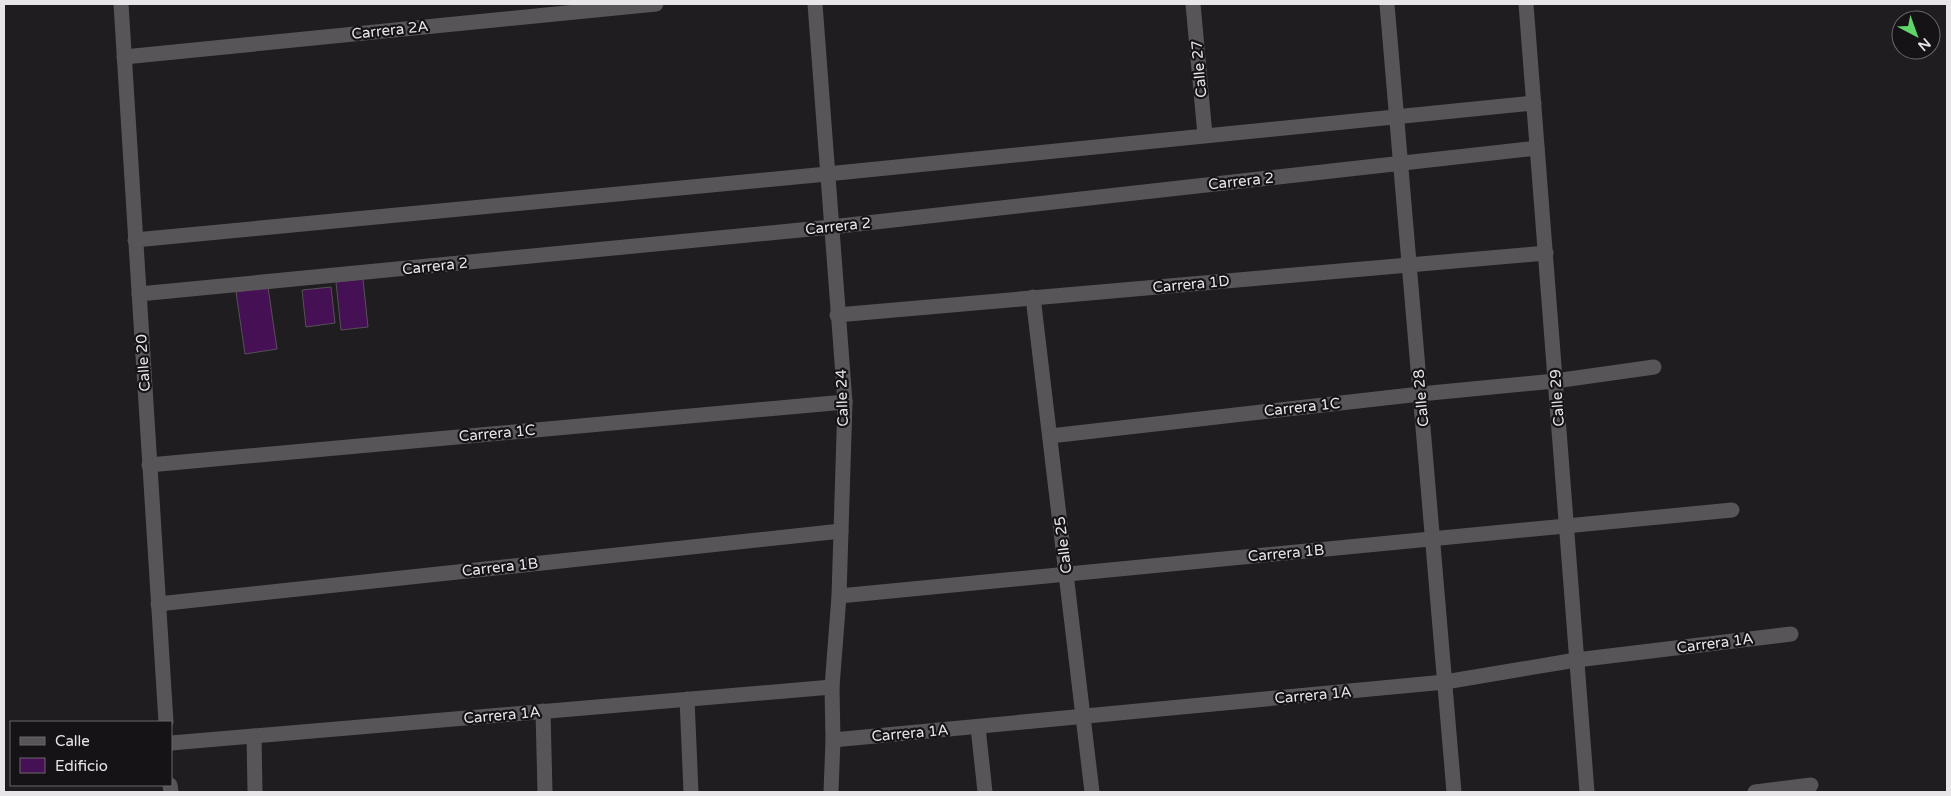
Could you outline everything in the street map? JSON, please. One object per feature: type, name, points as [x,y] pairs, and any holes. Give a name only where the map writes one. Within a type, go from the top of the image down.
[{"type":"street","name":"Calle 20","points":[[121,4],[166,721]]},
{"type":"street","name":"Carrera 2A","points":[[124,57],[656,4]]},
{"type":"street","name":"Calle 24","points":[[815,4],[845,402],[839,596],[832,687],[833,740],[831,792]]},
{"type":"street","name":"Calle 27","points":[[1193,4],[1205,135]]},
{"type":"street","name":"Calle 28","points":[[1387,4],[1454,792]]},
{"type":"street","name":"Calle 29","points":[[1526,4],[1587,792]]},
{"type":"street","points":[[136,240],[827,174],[1534,102]]},
{"type":"street","name":"Carrera 2","points":[[139,294],[831,227],[1537,148]]},
{"type":"street","name":"Carrera 1D","points":[[837,315],[1546,253]]},
{"type":"street","name":"Calle 25","points":[[1033,297],[1092,792]]},
{"type":"street","name":"Carrera 1C","points":[[1050,436],[1420,394],[1556,381],[1654,367]]},
{"type":"street","name":"Carrera 1C","points":[[150,465],[845,402]]},
{"type":"street","name":"Carrera 1B","points":[[839,596],[1732,510]]},
{"type":"street","name":"Carrera 1B","points":[[158,604],[841,531]]},
{"type":"street","name":"Carrera 1A","points":[[833,740],[1445,682],[1576,660],[1791,634]]},
{"type":"street","name":"Carrera 1A","points":[[172,742],[832,687]]},
{"type":"street","points":[[687,699],[691,792]]},
{"type":"street","points":[[543,711],[545,792]]},
{"type":"street","points":[[978,727],[985,792]]},
{"type":"street","points":[[254,736],[255,792]]},
{"type":"street","points":[[1763,792],[1811,785]]},
{"type":"building","points":[[363,279],[368,327],[341,330],[336,282]]},
{"type":"building","points":[[268,287],[277,349],[245,354],[236,292]]},
{"type":"building","points":[[331,287],[335,323],[306,327],[302,290]]}]
